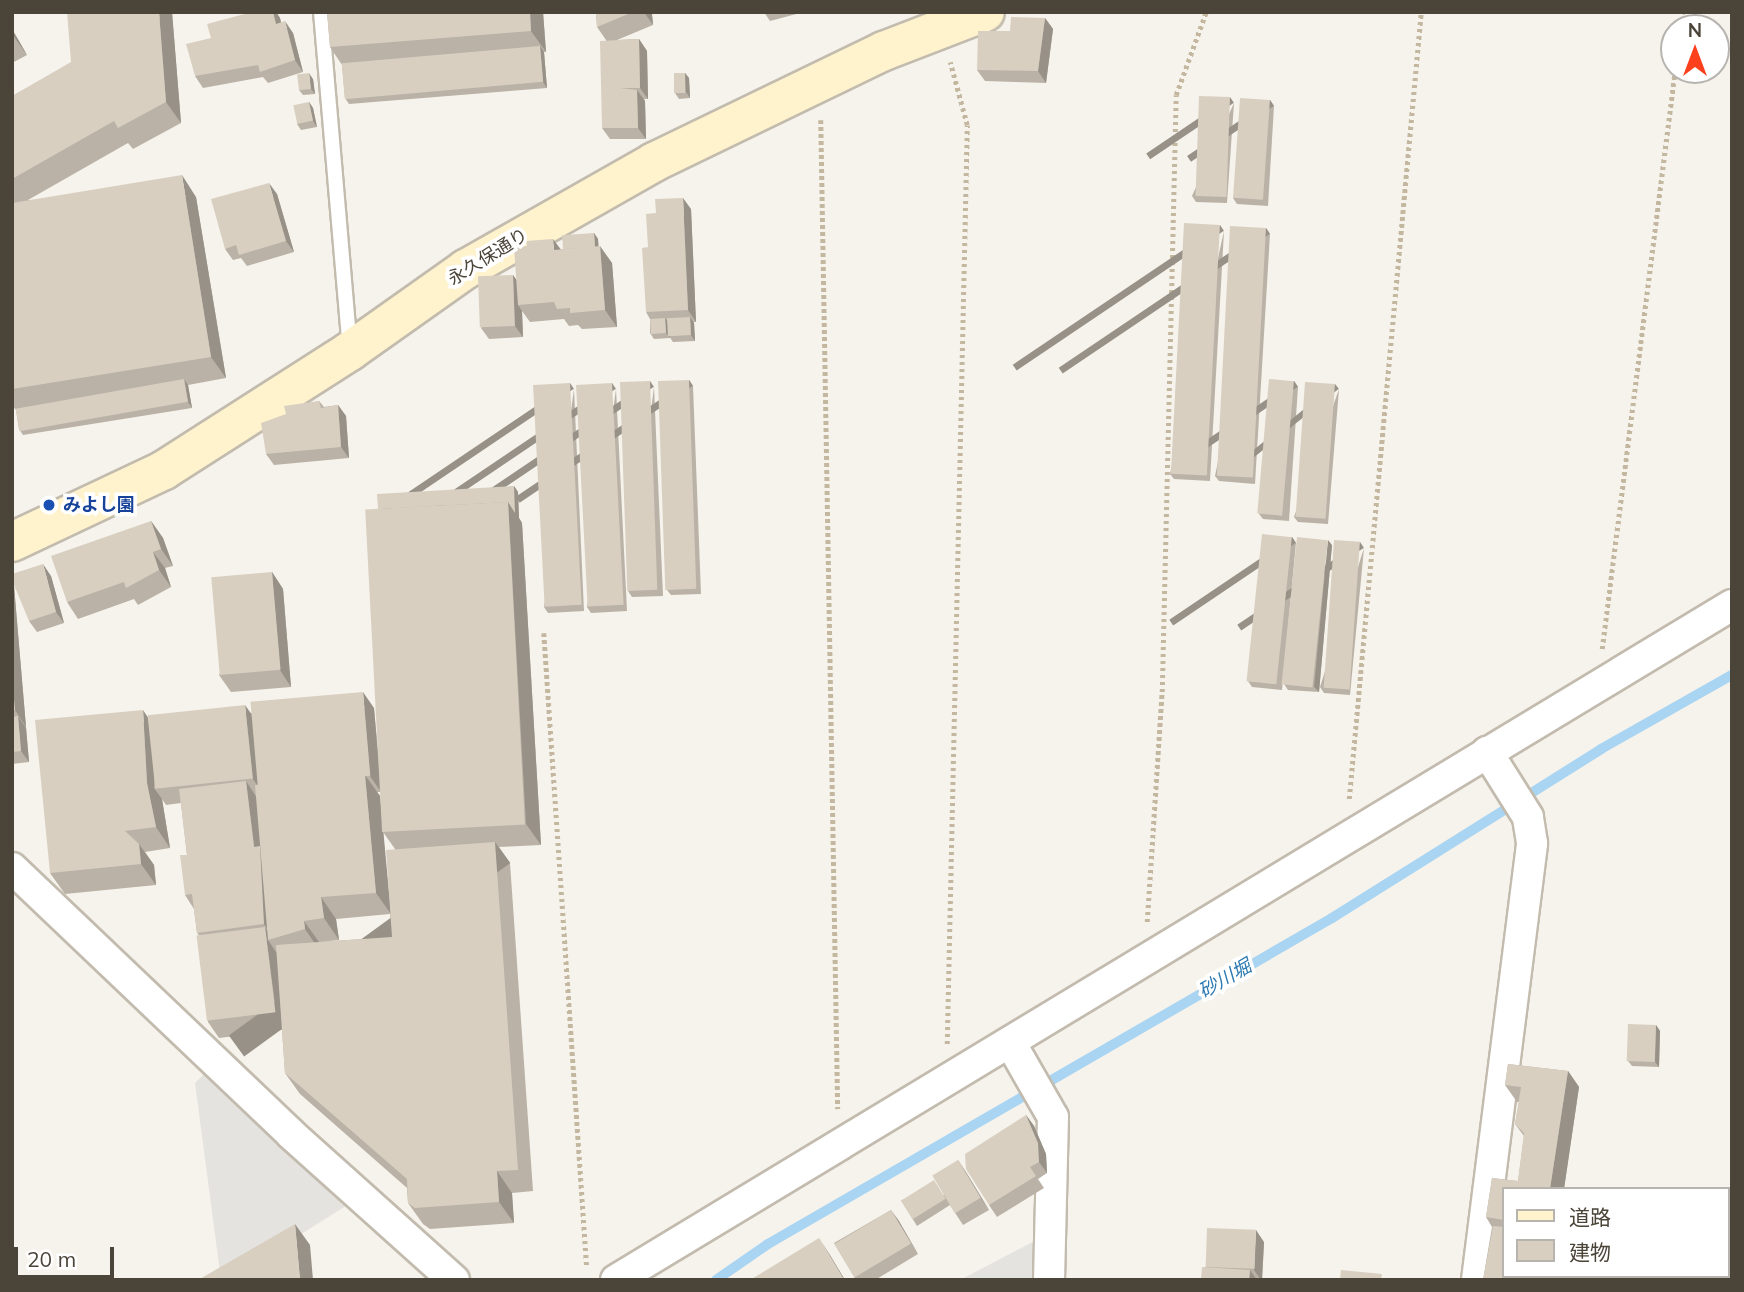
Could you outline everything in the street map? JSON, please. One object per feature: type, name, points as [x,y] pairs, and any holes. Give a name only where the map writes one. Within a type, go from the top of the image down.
[{"type":"street","name":"永久保通り","points":[[12,542],[164,470],[350,351],[466,269],[565,211],[820,81],[941,28],[985,12]]},
{"type":"street","points":[[616,1280],[946,1080],[1013,1047],[1145,961],[1732,605]]},
{"type":"street","points":[[1477,1280],[1532,843],[1528,817],[1487,752]]},
{"type":"street","points":[[12,868],[292,1134],[454,1280]]},
{"type":"street","points":[[1013,1047],[1054,1116],[1049,1280]]},
{"type":"lane","points":[[321,12],[350,351]]},
{"type":"path","points":[[1145,961],[1162,692],[1176,95],[1206,12]]},
{"type":"path","points":[[1345,842],[1421,12]]},
{"type":"path","points":[[941,28],[967,125],[946,1080]]},
{"type":"path","points":[[820,81],[835,1091],[844,1142]]},
{"type":"path","points":[[1608,680],[1601,661],[1602,639],[1673,84]]},
{"type":"path","points":[[544,634],[588,1280]]},
{"type":"shaded area","points":[[206,1072],[349,1204],[228,1280],[221,1280],[195,1083]]},
{"type":"shaded area","points":[[1042,1237],[1041,1280],[960,1280]]},
{"type":"building","points":[[67,12],[159,12],[166,102],[118,128],[114,121],[12,179],[12,96],[71,62]]},
{"type":"building","points":[[252,12],[273,12],[276,24],[285,21],[295,60],[260,72],[258,65],[195,76],[186,44],[211,38],[207,24]]},
{"type":"building","points":[[327,12],[530,12],[531,31],[330,47]]},
{"type":"building","points":[[596,12],[633,12],[597,27]]},
{"type":"building","points":[[1011,17],[1045,18],[1038,71],[977,70],[978,31],[1010,31]]},
{"type":"building","points":[[639,39],[640,88],[620,88],[637,90],[638,128],[602,128],[600,41]]},
{"type":"building","points":[[540,46],[543,82],[345,99],[342,63]]},
{"type":"building","points":[[309,73],[311,89],[299,90],[297,74]]},
{"type":"building","points":[[674,73],[685,73],[685,93],[674,93]]},
{"type":"building","points":[[1199,96],[1230,97],[1226,197],[1196,196]]},
{"type":"building","points":[[1240,98],[1270,100],[1263,200],[1233,198]]},
{"type":"building","points":[[309,102],[313,121],[297,124],[293,105]]},
{"type":"building","points":[[182,175],[211,357],[12,389],[12,203]]},
{"type":"building","points":[[269,183],[286,241],[239,255],[236,245],[225,249],[211,199]]},
{"type":"building","points":[[683,198],[688,310],[646,312],[642,248],[648,247],[646,214],[656,213],[655,199]]},
{"type":"building","points":[[1184,223],[1220,225],[1207,476],[1171,474]]},
{"type":"building","points":[[1230,226],[1266,228],[1253,478],[1217,476]]},
{"type":"building","points":[[594,233],[595,247],[563,249],[562,235]]},
{"type":"building","points":[[553,239],[554,250],[600,246],[605,310],[570,313],[570,308],[557,309],[554,302],[518,305],[514,247],[527,246],[526,241]]},
{"type":"building","points":[[513,275],[515,326],[480,327],[478,276]]},
{"type":"building","points":[[690,317],[691,335],[668,336],[667,318]]},
{"type":"building","points":[[665,318],[666,333],[651,334],[650,319]]},
{"type":"building","points":[[184,379],[188,402],[20,431],[16,409]]},
{"type":"building","points":[[1269,379],[1294,381],[1282,516],[1257,513]]},
{"type":"building","points":[[689,380],[696,589],[665,590],[658,381]]},
{"type":"building","points":[[650,381],[657,590],[627,591],[620,382]]},
{"type":"building","points":[[1305,382],[1335,384],[1326,519],[1296,517]]},
{"type":"building","points":[[570,383],[582,605],[545,607],[533,385]]},
{"type":"building","points":[[612,383],[624,605],[588,607],[576,385]]},
{"type":"building","points":[[319,401],[321,408],[338,405],[341,447],[266,454],[261,423],[286,414],[284,406]]},
{"type":"building","points":[[514,486],[515,513],[508,502],[378,509],[377,494]]},
{"type":"building","points":[[508,502],[525,825],[382,832],[365,509]]},
{"type":"building","points":[[151,521],[161,549],[153,552],[159,570],[126,588],[124,582],[67,602],[51,556]]},
{"type":"building","points":[[1262,534],[1292,537],[1276,684],[1247,681]]},
{"type":"building","points":[[1297,537],[1328,540],[1312,687],[1282,684]]},
{"type":"building","points":[[1334,540],[1360,542],[1350,689],[1324,688]]},
{"type":"building","points":[[43,564],[56,612],[29,621],[12,574]]},
{"type":"building","points":[[272,572],[281,670],[220,675],[211,577]]},
{"type":"building","points":[[12,680],[15,710],[12,710]]},
{"type":"building","points":[[363,692],[370,776],[258,786],[250,702]]},
{"type":"building","points":[[245,705],[253,779],[155,789],[148,715]]},
{"type":"building","points":[[143,710],[147,783],[156,827],[125,831],[139,844],[141,864],[50,873],[35,720]]},
{"type":"building","points":[[18,716],[21,751],[12,752],[12,717]]},
{"type":"building","points":[[365,775],[376,893],[321,897],[324,918],[304,921],[305,929],[268,940],[255,785]]},
{"type":"building","points":[[246,781],[254,847],[260,846],[264,924],[197,933],[192,894],[185,895],[180,855],[187,855],[179,789]]},
{"type":"building","points":[[495,842],[518,1170],[497,1171],[499,1202],[415,1208],[408,1203],[407,1179],[285,1073],[276,945],[392,937],[386,850]]},
{"type":"building","points":[[265,927],[275,1012],[207,1021],[197,935]]},
{"type":"building","points":[[1628,1024],[1656,1025],[1655,1062],[1627,1061]]},
{"type":"building","points":[[1508,1064],[1568,1071],[1550,1187],[1502,1187],[1502,1220],[1486,1217],[1492,1178],[1518,1181],[1524,1133],[1515,1124],[1521,1087],[1505,1085]]},
{"type":"building","points":[[1026,1115],[1038,1143],[1039,1162],[1030,1167],[1036,1176],[989,1205],[966,1169],[965,1154]]},
{"type":"building","points":[[958,1160],[981,1198],[955,1213],[932,1175]]},
{"type":"building","points":[[934,1180],[946,1199],[913,1219],[901,1201]]},
{"type":"building","points":[[891,1210],[911,1243],[855,1277],[834,1244]]},
{"type":"building","points":[[295,1224],[300,1280],[198,1280]]},
{"type":"building","points":[[1493,1226],[1502,1227],[1502,1278],[1535,1280],[1483,1280]]},
{"type":"building","points":[[1207,1228],[1256,1230],[1255,1269],[1206,1267]]},
{"type":"building","points":[[819,1238],[844,1280],[750,1280]]},
{"type":"building","points":[[1202,1267],[1250,1270],[1249,1280],[1201,1280]]},
{"type":"building","points":[[1341,1270],[1382,1274],[1381,1280],[1340,1280]]},
{"type":"waterway","name":"砂川堀","points":[[716,1280],[768,1244],[1332,918],[1601,749],[1732,675]]},
{"type":"place","name":"みよし園","points":[[49,505]]}]
